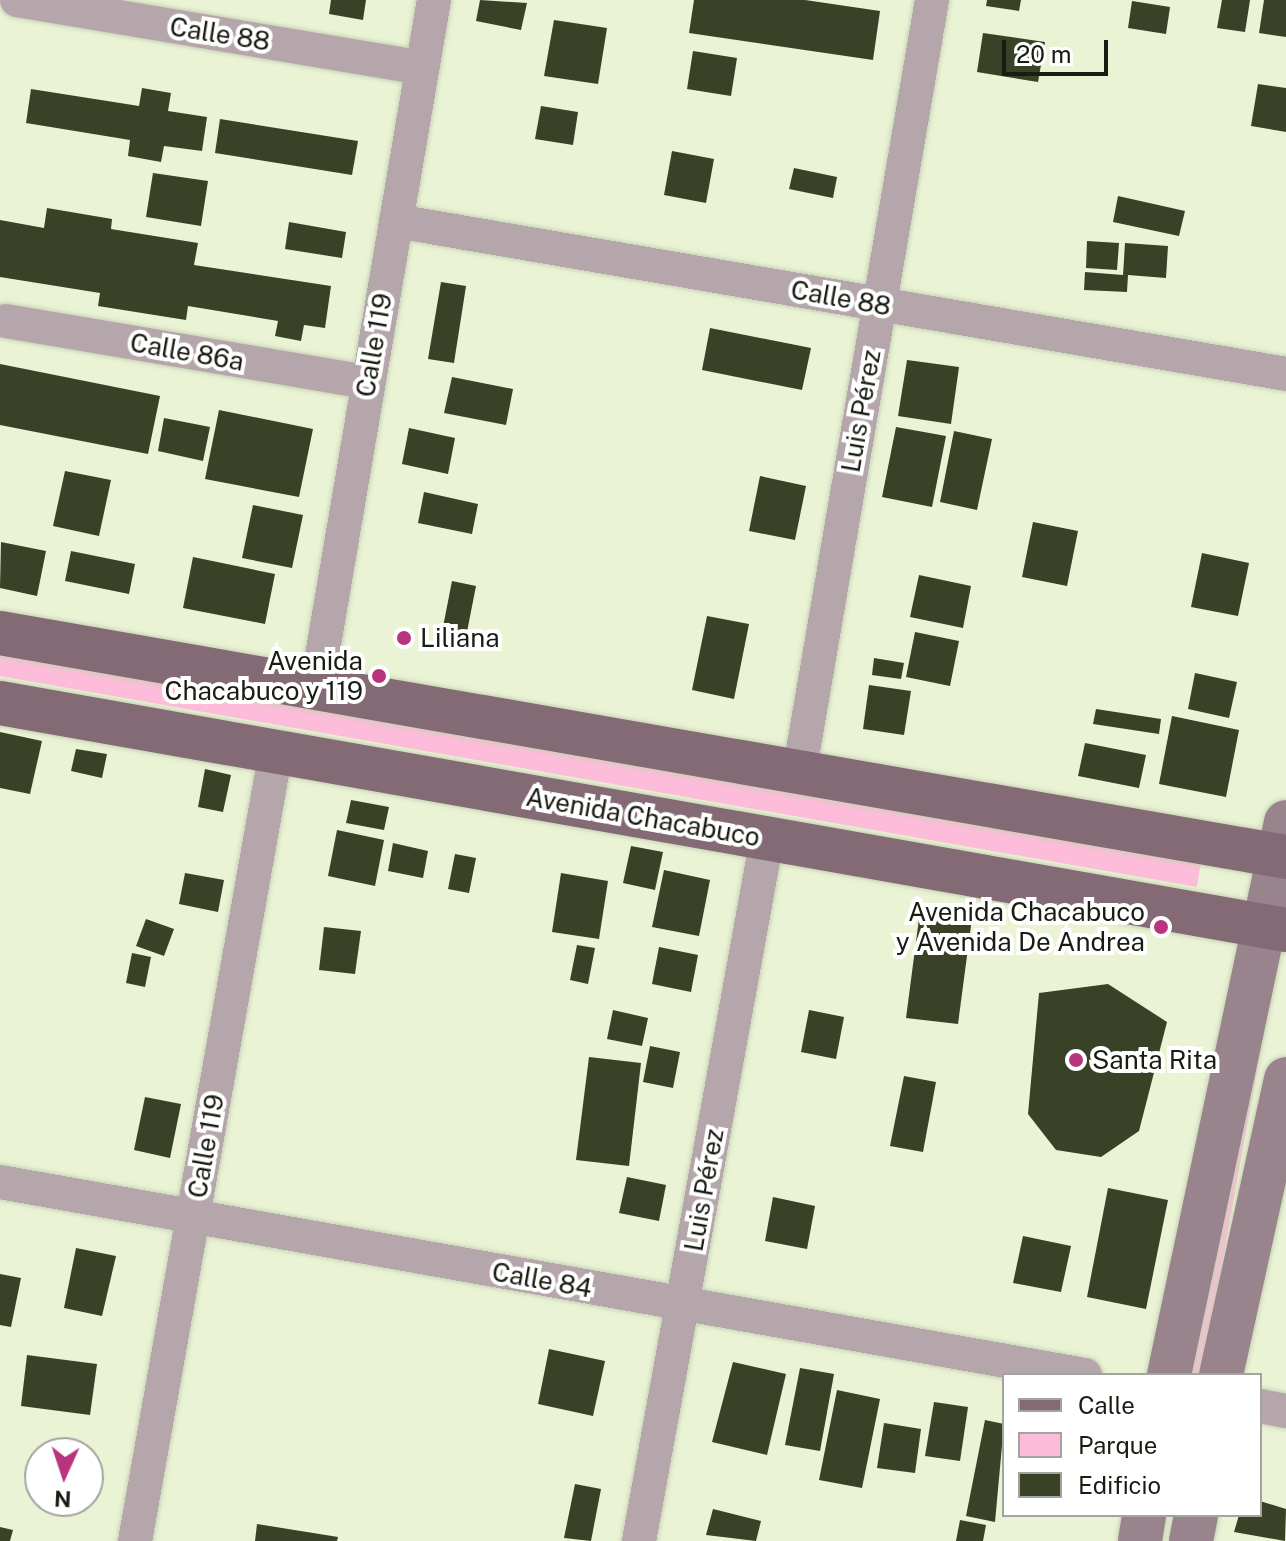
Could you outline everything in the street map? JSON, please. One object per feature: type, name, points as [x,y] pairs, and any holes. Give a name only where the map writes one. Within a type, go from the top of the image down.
[{"type":"main road","points":[[0,633],[799,774],[1284,845],[1276,928],[1169,1373]]},
{"type":"main road","name":"Avenida Chacabuco","points":[[0,703],[1276,928]]},
{"type":"main road","points":[[1221,1373],[1286,1079]]},
{"type":"main road","points":[[1140,1541],[1144,1517]]},
{"type":"main road","points":[[1191,1541],[1196,1517]]},
{"type":"street","name":"Calle 88","points":[[17,0],[72,5],[422,68]]},
{"type":"street","name":"Calle 119","points":[[316,691],[434,0]]},
{"type":"street","name":"Luis Pérez","points":[[799,774],[932,0]]},
{"type":"street","name":"Calle 88","points":[[396,221],[1286,374]]},
{"type":"street","name":"Calle 86a","points":[[6,321],[368,382]]},
{"type":"street","name":"Calle 119","points":[[135,1541],[276,751]]},
{"type":"street","name":"Luis Pérez","points":[[639,1541],[767,839]]},
{"type":"street","name":"Calle 84","points":[[0,1182],[1074,1373]]},
{"type":"street","points":[[1262,1406],[1286,1411]]},
{"type":"green space","points":[[0,649],[1201,860],[1197,887],[0,676]]},
{"type":"green space","points":[[1272,987],[1202,1373],[1185,1373]]},
{"type":"building","points":[[331,0],[366,0],[363,20],[329,14]]},
{"type":"building","points":[[480,0],[527,3],[521,30],[476,21]]},
{"type":"building","points":[[694,0],[805,0],[880,11],[873,60],[689,33]]},
{"type":"building","points":[[987,0],[1021,0],[1019,11],[986,6]]},
{"type":"building","points":[[1222,0],[1250,0],[1245,32],[1217,28]]},
{"type":"building","points":[[1264,0],[1286,0],[1286,37],[1259,33]]},
{"type":"building","points":[[1132,1],[1170,7],[1166,34],[1128,28]]},
{"type":"building","points":[[554,20],[607,28],[598,84],[544,76]]},
{"type":"building","points":[[983,33],[1045,42],[1038,82],[977,72]]},
{"type":"building","points":[[693,51],[737,58],[731,96],[687,89]]},
{"type":"building","points":[[1258,84],[1286,88],[1286,132],[1251,126]]},
{"type":"building","points":[[142,88],[171,93],[168,111],[207,117],[202,151],[164,146],[161,162],[128,156],[130,140],[26,123],[31,89],[139,106]]},
{"type":"building","points":[[541,106],[578,112],[573,145],[535,139]]},
{"type":"building","points":[[220,119],[358,141],[352,175],[215,153]]},
{"type":"building","points":[[672,151],[714,159],[706,203],[664,195]]},
{"type":"building","points":[[794,168],[837,177],[833,198],[789,189]]},
{"type":"building","points":[[153,173],[208,181],[201,226],[146,217]]},
{"type":"building","points":[[1118,196],[1185,211],[1179,236],[1113,222]]},
{"type":"building","points":[[47,208],[112,219],[111,229],[198,243],[194,265],[331,286],[325,328],[304,325],[301,341],[275,336],[278,321],[188,306],[186,320],[98,306],[100,293],[0,277],[0,220],[44,228]]},
{"type":"building","points":[[289,222],[346,232],[342,258],[285,249]]},
{"type":"building","points":[[1087,241],[1119,243],[1117,270],[1086,268]]},
{"type":"building","points":[[1125,243],[1168,246],[1166,278],[1128,275],[1127,292],[1084,290],[1085,272],[1123,275]]},
{"type":"building","points":[[441,282],[466,286],[454,363],[428,359]]},
{"type":"building","points":[[710,328],[811,348],[802,390],[702,370]]},
{"type":"building","points":[[907,360],[959,367],[951,424],[898,416]]},
{"type":"building","points":[[0,364],[160,396],[148,454],[0,425]]},
{"type":"building","points":[[452,377],[513,389],[506,425],[444,413]]},
{"type":"building","points":[[219,410],[313,429],[299,497],[205,479]]},
{"type":"building","points":[[164,418],[210,427],[203,461],[158,451]]},
{"type":"building","points":[[896,427],[946,436],[932,507],[882,497]]},
{"type":"building","points":[[409,428],[455,438],[448,474],[402,464]]},
{"type":"building","points":[[954,431],[992,439],[977,510],[940,502]]},
{"type":"building","points":[[65,471],[111,480],[99,536],[53,526]]},
{"type":"building","points":[[760,476],[806,486],[795,540],[749,531]]},
{"type":"building","points":[[424,492],[478,504],[472,534],[418,523]]},
{"type":"building","points":[[253,505],[303,515],[292,568],[242,558]]},
{"type":"building","points":[[1033,522],[1078,531],[1067,586],[1022,577]]},
{"type":"building","points":[[1,542],[46,551],[37,596],[0,588]]},
{"type":"building","points":[[71,551],[135,564],[129,594],[65,581]]},
{"type":"building","points":[[1202,553],[1249,563],[1238,616],[1191,607]]},
{"type":"building","points":[[193,557],[275,574],[265,624],[183,608]]},
{"type":"building","points":[[919,575],[971,586],[963,628],[910,617]]},
{"type":"building","points":[[452,581],[476,586],[465,642],[441,637]]},
{"type":"building","points":[[707,616],[749,624],[734,699],[692,690]]},
{"type":"building","points":[[915,632],[959,641],[950,686],[906,677]]},
{"type":"building","points":[[874,658],[904,663],[901,679],[872,675]]},
{"type":"building","points":[[1195,673],[1237,682],[1229,718],[1188,709]]},
{"type":"building","points":[[869,685],[911,691],[904,735],[863,729]]},
{"type":"building","points":[[1096,709],[1161,719],[1159,734],[1093,724]]},
{"type":"building","points":[[1172,716],[1239,730],[1226,797],[1159,784]]},
{"type":"building","points":[[0,732],[42,741],[30,794],[0,788]]},
{"type":"building","points":[[1085,743],[1146,755],[1139,788],[1078,776]]},
{"type":"building","points":[[76,749],[107,754],[102,778],[71,771]]},
{"type":"building","points":[[205,769],[231,775],[223,812],[198,807]]},
{"type":"building","points":[[351,800],[389,807],[384,830],[346,823]]},
{"type":"building","points":[[337,830],[384,840],[375,886],[328,876]]},
{"type":"building","points":[[393,843],[428,851],[423,878],[388,871]]},
{"type":"building","points":[[631,846],[663,852],[655,890],[623,883]]},
{"type":"building","points":[[455,854],[476,858],[469,893],[448,889]]},
{"type":"building","points":[[664,870],[710,880],[699,936],[652,927]]},
{"type":"building","points":[[185,873],[224,880],[218,912],[179,904]]},
{"type":"building","points":[[561,873],[608,881],[599,939],[552,932]]},
{"type":"building","points":[[920,911],[972,918],[958,1024],[906,1018]]},
{"type":"building","points":[[146,919],[174,929],[164,956],[136,946]]},
{"type":"building","points":[[324,927],[361,931],[355,974],[319,970]]},
{"type":"building","points":[[577,945],[595,948],[588,984],[570,980]]},
{"type":"building","points":[[659,947],[698,955],[691,992],[652,984]]},
{"type":"building","points":[[132,953],[151,957],[145,987],[126,983]]},
{"type":"building","points":[[1108,984],[1167,1022],[1139,1131],[1101,1157],[1056,1150],[1028,1114],[1039,993]]},
{"type":"building","points":[[613,1010],[648,1018],[642,1046],[607,1039]]},
{"type":"building","points":[[809,1010],[844,1017],[836,1059],[801,1052]]},
{"type":"building","points":[[650,1046],[680,1052],[673,1088],[643,1082]]},
{"type":"building","points":[[589,1057],[641,1063],[629,1166],[576,1160]]},
{"type":"building","points":[[904,1076],[936,1082],[923,1152],[890,1146]]},
{"type":"building","points":[[145,1097],[181,1104],[170,1158],[134,1150]]},
{"type":"building","points":[[627,1177],[666,1185],[659,1221],[619,1213]]},
{"type":"building","points":[[1108,1188],[1168,1200],[1146,1309],[1087,1297]]},
{"type":"building","points":[[773,1197],[815,1206],[807,1249],[765,1241]]},
{"type":"building","points":[[1023,1236],[1071,1246],[1061,1292],[1013,1283]]},
{"type":"building","points":[[76,1248],[116,1256],[102,1316],[64,1308]]},
{"type":"building","points":[[0,1274],[21,1278],[11,1327],[0,1325]]},
{"type":"building","points":[[549,1349],[605,1361],[593,1416],[538,1404]]},
{"type":"building","points":[[27,1355],[97,1364],[90,1415],[21,1406]]},
{"type":"building","points":[[733,1362],[786,1374],[767,1455],[712,1442]]},
{"type":"building","points":[[800,1368],[834,1374],[820,1451],[785,1445]]},
{"type":"building","points":[[837,1390],[880,1399],[862,1488],[819,1480]]},
{"type":"building","points":[[934,1402],[968,1407],[960,1461],[925,1456]]},
{"type":"building","points":[[985,1420],[1002,1424],[995,1522],[966,1516]]},
{"type":"building","points":[[884,1423],[921,1429],[915,1473],[877,1468]]},
{"type":"building","points":[[575,1484],[601,1489],[591,1541],[564,1538]]},
{"type":"building","points":[[1262,1502],[1286,1509],[1285,1541],[1234,1532],[1238,1517],[1262,1517]]},
{"type":"building","points":[[713,1509],[761,1521],[756,1541],[706,1535]]},
{"type":"building","points":[[960,1520],[986,1525],[983,1541],[956,1541]]},
{"type":"building","points":[[257,1524],[338,1537],[337,1541],[255,1541]]},
{"type":"building","points":[[0,1527],[13,1530],[10,1541],[0,1541]]},
{"type":"place","name":"Liliana","points":[[404,638]]},
{"type":"place","name":"Avenida Chacabuco y 119","points":[[379,676]]},
{"type":"place","name":"Avenida Chacabuco y Avenida De Andrea","points":[[1161,927]]},
{"type":"place","name":"Santa Rita","points":[[1076,1060]]}]
